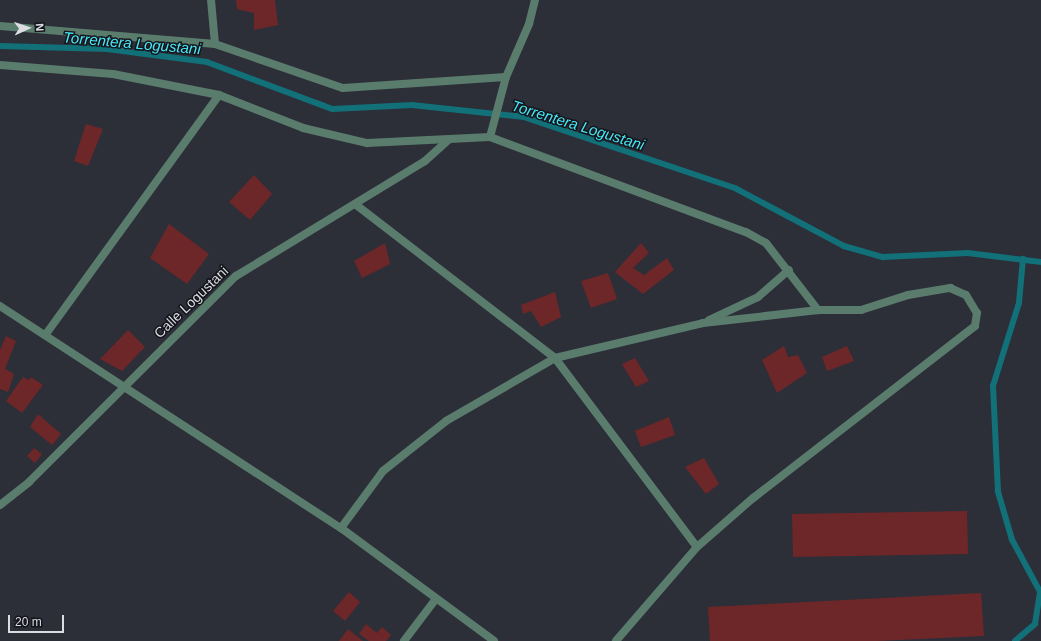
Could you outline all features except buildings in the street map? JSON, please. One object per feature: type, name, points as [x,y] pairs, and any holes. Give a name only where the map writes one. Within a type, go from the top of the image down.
[{"type":"street","points":[[211,0],[215,44]]},
{"type":"street","points":[[490,137],[506,77],[529,24],[535,0]]},
{"type":"street","points":[[0,26],[215,44],[343,88],[506,77]]},
{"type":"street","points":[[0,65],[113,74],[219,95],[343,139],[367,143],[490,137],[746,232],[766,243],[789,270],[818,310]]},
{"type":"street","points":[[46,334],[219,95]]},
{"type":"street","name":"Calle Logustani","points":[[0,505],[29,482],[236,276],[425,162],[448,140]]},
{"type":"street","points":[[354,204],[555,358],[697,547]]},
{"type":"street","points":[[703,323],[758,297],[789,270]]},
{"type":"street","points":[[341,528],[383,471],[446,421],[555,358],[703,323],[818,310],[861,310],[908,295],[950,288],[966,295],[977,313],[974,326],[963,337],[752,498],[697,547],[616,641]]},
{"type":"street","points":[[0,306],[46,334],[341,528],[435,600],[494,641]]},
{"type":"street","points":[[404,641],[435,600]]},
{"type":"waterway","name":"Torrentera Logustani","points":[[0,46],[107,49],[207,62],[333,109],[412,105],[524,117],[735,188],[844,246],[883,257],[968,253],[1041,262]]},
{"type":"waterway","points":[[1015,641],[1035,624],[1040,592],[1012,540],[998,492],[993,386],[1019,303],[1023,259]]}]
